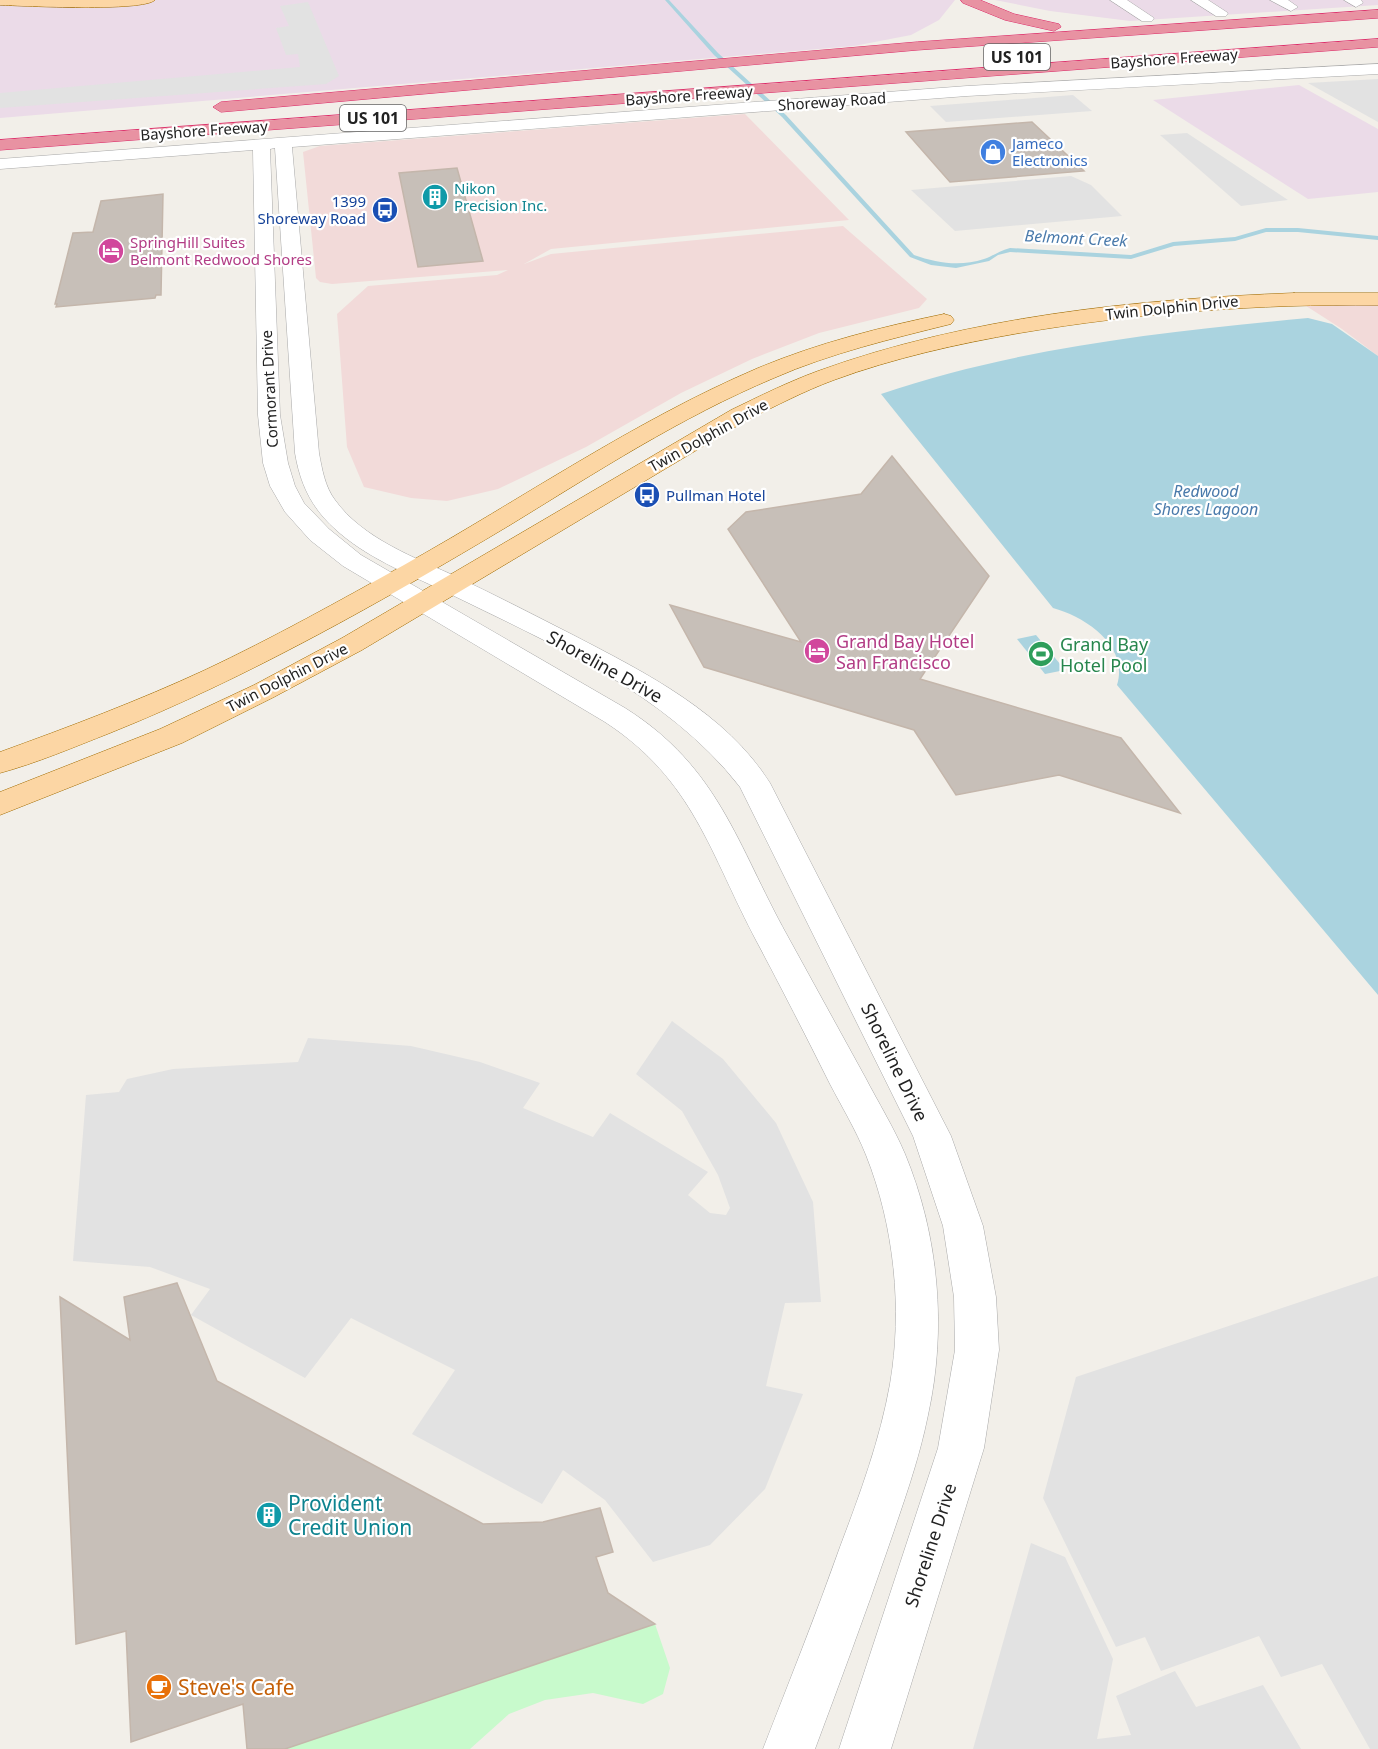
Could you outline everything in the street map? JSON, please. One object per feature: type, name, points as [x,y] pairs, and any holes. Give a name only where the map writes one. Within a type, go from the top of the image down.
[{"type":"highway","points":[[917,46],[952,37],[970,23],[966,0],[1027,22],[1085,30],[1123,31],[1378,14]]},
{"type":"highway","points":[[206,109],[718,64],[734,70],[917,46],[1175,30],[1266,21]]},
{"type":"highway","name":"Bayshore Freeway","points":[[0,145],[1378,31]]},
{"type":"highway","name":"Bayshore Freeway","points":[[0,129],[734,70],[748,83],[766,89],[1378,43]]},
{"type":"main road","points":[[0,1],[100,3],[148,0]]},
{"type":"main road","name":"Twin Dolphin Drive","points":[[1241,282],[1312,279],[1378,281]]},
{"type":"main road","name":"Twin Dolphin Drive","points":[[0,804],[63,781],[180,731],[352,644],[739,415],[798,387],[919,347],[1003,330],[1154,307],[1256,299],[1378,298]]},
{"type":"main road","name":"Twin Dolphin Drive","points":[[0,763],[137,711],[311,628],[671,421],[765,374],[831,348],[896,330],[961,317]]},
{"type":"street","points":[[1117,0],[1147,18]]},
{"type":"street","points":[[1198,0],[1221,13]]},
{"type":"street","points":[[1277,0],[1291,7]]},
{"type":"street","name":"Shoreway Road","points":[[0,164],[1037,86],[1378,69]]},
{"type":"street","name":"Cormorant Drive","points":[[272,144],[310,474],[321,499],[343,522],[381,550],[415,569]]},
{"type":"street","name":"Cormorant Drive","points":[[272,144],[269,415],[273,455],[292,505],[307,525],[387,584]]},
{"type":"street","name":"Shoreline Drive","points":[[415,569],[450,584],[657,694],[690,717],[740,765],[754,783],[932,1136],[963,1226],[975,1298],[977,1350],[961,1448],[865,1749]]},
{"type":"street","name":"Shoreline Drive","points":[[387,584],[422,602],[626,722],[660,750],[685,776],[714,824],[753,903],[880,1142],[898,1190],[912,1246],[917,1306],[914,1370],[906,1414],[860,1560],[789,1749]]},
{"type":"shaded area","points":[[0,0],[955,0],[939,20],[911,35],[854,46],[0,118]]},
{"type":"shaded area","points":[[995,0],[1378,0],[1378,5],[1130,21],[1050,11]]},
{"type":"shaded area","points":[[308,2],[339,76],[326,84],[0,108],[0,93],[300,67],[298,54],[286,55],[276,28],[289,26],[280,6]]},
{"type":"shaded area","points":[[1378,79],[1378,122],[1308,83]]},
{"type":"shaded area","points":[[1299,85],[1378,129],[1378,192],[1308,199],[1153,100]]},
{"type":"shaded area","points":[[1073,95],[1092,111],[946,122],[930,106]]},
{"type":"shaded area","points":[[745,114],[849,220],[551,249],[524,264],[551,254],[843,226],[927,299],[919,308],[819,333],[752,359],[681,393],[586,447],[498,489],[447,501],[411,498],[364,487],[347,447],[337,314],[368,286],[497,275],[508,270],[332,284],[320,282],[316,278],[303,152],[320,146]]},
{"type":"shaded area","points":[[1187,133],[1288,200],[1241,206],[1160,135]]},
{"type":"shaded area","points":[[1071,176],[1091,185],[1122,216],[955,231],[911,190]]},
{"type":"shaded area","points":[[1300,302],[1378,303],[1378,356],[1342,329]]},
{"type":"shaded area","points":[[672,1021],[723,1059],[776,1123],[813,1202],[821,1302],[785,1303],[766,1386],[803,1394],[765,1489],[710,1545],[653,1562],[605,1500],[563,1470],[542,1504],[412,1434],[455,1370],[351,1318],[305,1378],[191,1315],[210,1289],[150,1267],[73,1261],[86,1095],[119,1092],[127,1079],[173,1069],[298,1062],[308,1038],[411,1046],[480,1062],[540,1083],[523,1108],[593,1137],[610,1113],[708,1172],[688,1195],[710,1213],[726,1215],[730,1208],[718,1175],[682,1111],[636,1074]]},
{"type":"shaded area","points":[[1378,1276],[1378,1749],[1370,1749],[1322,1664],[1281,1677],[1259,1636],[1161,1671],[1145,1637],[1116,1647],[1043,1498],[1076,1377]]},
{"type":"shaded area","points":[[1031,1543],[1065,1557],[1113,1659],[1097,1739],[1131,1735],[1116,1696],[1175,1671],[1196,1707],[1263,1685],[1301,1749],[973,1749]]},
{"type":"green space","points":[[655,1624],[670,1668],[663,1694],[643,1704],[593,1693],[545,1700],[509,1714],[470,1749],[285,1749]]},
{"type":"water","name":"Redwood Shores Lagoon","points":[[1308,318],[1332,324],[1378,356],[1378,995],[1117,685],[1119,671],[1117,658],[1102,635],[1079,618],[1053,608],[881,394],[986,364],[1039,353],[1146,336]]},
{"type":"water","name":"Grand Bay Hotel Pool","points":[[1036,635],[1065,670],[1045,674],[1017,639]]},
{"type":"building","name":"Jameco Electronics","points":[[1032,122],[1084,171],[950,182],[906,132]]},
{"type":"building","name":"Nikon Precision Inc.","points":[[457,168],[483,261],[418,267],[399,173]]},
{"type":"building","name":"SpringHill Suites Belmont Redwood Shores","points":[[163,194],[161,295],[156,295],[155,298],[56,307],[73,233],[93,232],[101,201]]},
{"type":"building","name":"Grand Bay Hotel San Francisco","points":[[892,456],[989,576],[920,679],[1121,738],[1180,813],[1059,775],[956,795],[914,730],[704,667],[670,605],[801,642],[728,529],[746,512],[861,494]]},
{"type":"building","name":"Provident Credit Union","points":[[177,1283],[217,1381],[483,1524],[543,1522],[600,1508],[613,1552],[596,1557],[608,1593],[655,1624],[285,1749],[247,1749],[243,1704],[131,1742],[126,1631],[76,1644],[60,1297],[130,1340],[124,1297]]},
{"type":"waterway","name":"Belmont Creek","points":[[667,0],[716,54],[784,116],[912,256],[931,263],[956,266],[987,260],[996,254],[1010,250],[1131,257],[1173,244],[1235,239],[1266,230],[1298,230],[1378,238]]},
{"type":"place","name":"Jameco Electronics","points":[[993,152]]},
{"type":"place","name":"Nikon Precision Inc.","points":[[435,197]]},
{"type":"place","name":"1399 Shoreway Road","points":[[385,210]]},
{"type":"place","name":"SpringHill Suites Belmont Redwood Shores","points":[[111,251]]},
{"type":"place","name":"Pullman Hotel","points":[[647,495]]},
{"type":"place","name":"Grand Bay Hotel San Francisco","points":[[817,651]]},
{"type":"place","name":"Grand Bay Hotel Pool","points":[[1041,654]]},
{"type":"place","name":"Provident Credit Union","points":[[269,1515]]},
{"type":"place","name":"Steve's Cafe","points":[[159,1687]]}]
